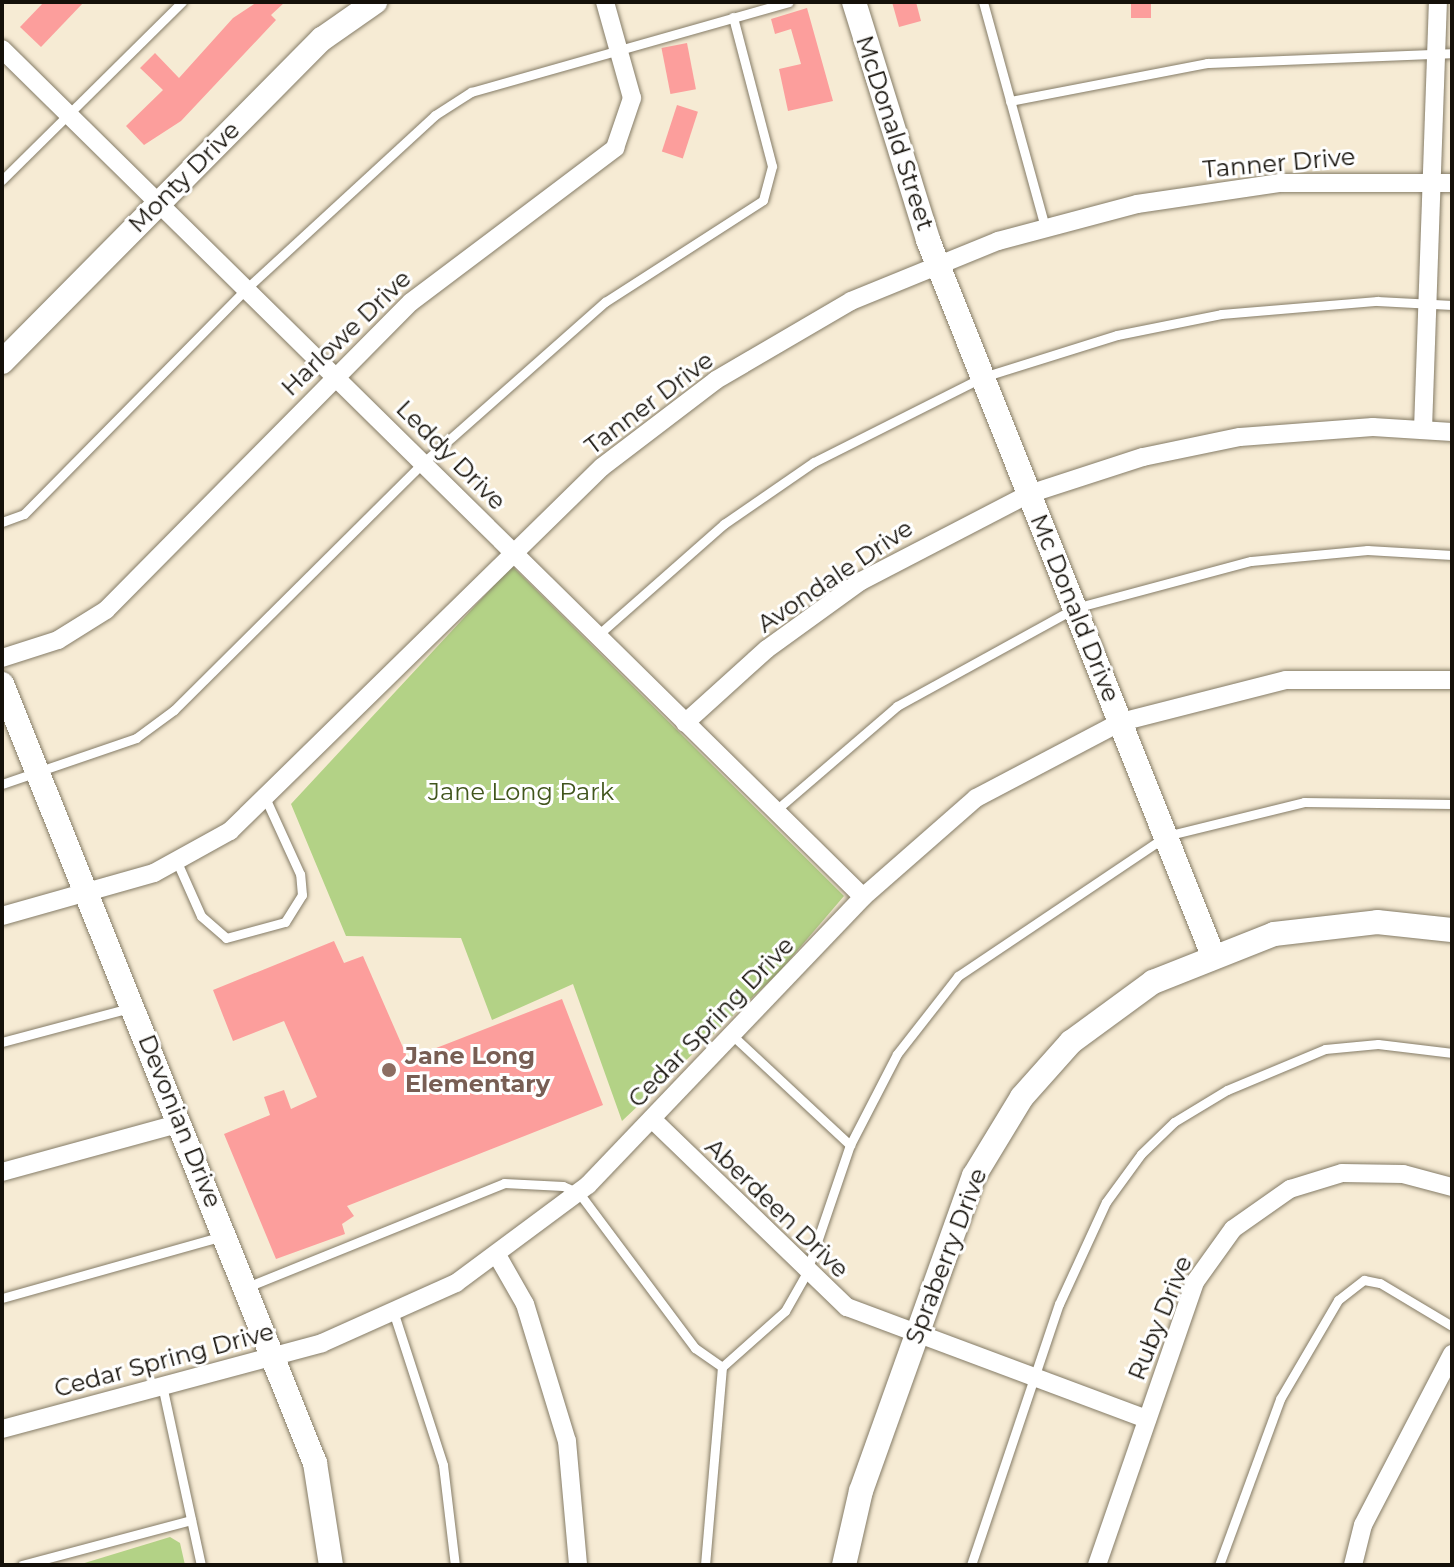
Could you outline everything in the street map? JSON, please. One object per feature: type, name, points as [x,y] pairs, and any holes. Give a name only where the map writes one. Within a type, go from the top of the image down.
[{"type":"street","name":"Monty Drive","points":[[2,362],[157,202],[331,31],[375,2]]},
{"type":"street","name":"Harlowe Drive","points":[[2,658],[58,640],[115,602],[335,374],[491,235],[615,148],[632,110],[605,2]]},
{"type":"street","name":"McDonald Street","points":[[854,2],[937,263]]},
{"type":"street","points":[[1423,429],[1429,302],[1444,183],[1444,52],[1438,2]]},
{"type":"street","name":"Leddy Drive","points":[[2,49],[863,897]]},
{"type":"street","name":"Tanner Drive","points":[[2,916],[88,892],[177,862],[267,802],[512,550],[602,467],[716,380],[851,301],[937,263],[1045,227],[1260,185],[1444,183]]},
{"type":"street","name":"Mc Donald Drive","points":[[937,263],[1212,953]]},
{"type":"street","name":"Avondale Drive","points":[[685,723],[767,649],[861,581],[1029,494],[1225,439],[1423,429],[1452,432]]},
{"type":"street","name":"Cedar Spring Drive","points":[[2,1429],[274,1356],[394,1314],[497,1255],[579,1193],[863,897],[976,798],[1121,722],[1286,680],[1452,680]]},
{"type":"street","name":"Devonian Drive","points":[[2,684],[247,1287],[315,1463],[331,1565]]},
{"type":"street","name":"Spraberry Drive","points":[[844,1565],[914,1337],[974,1176],[1022,1097],[1100,1017],[1212,953],[1317,926],[1452,930]]},
{"type":"street","name":"Aberdeen Drive","points":[[652,1119],[806,1274],[847,1307],[914,1337],[1147,1419]]},
{"type":"street","points":[[2,1172],[181,1123]]},
{"type":"street","name":"Ruby Drive","points":[[1097,1565],[1195,1282],[1221,1242],[1261,1205],[1342,1173],[1403,1174],[1452,1187]]},
{"type":"street","points":[[497,1255],[525,1304],[563,1424],[578,1565]]},
{"type":"street","points":[[1353,1565],[1363,1525],[1452,1354]]},
{"type":"lane","points":[[2,180],[182,2]]},
{"type":"lane","points":[[2,522],[24,514],[247,288],[435,115],[471,92],[789,2]]},
{"type":"lane","points":[[983,2],[1045,227]]},
{"type":"lane","points":[[2,784],[136,738],[174,710],[424,462],[605,302],[763,200],[772,166],[733,17]]},
{"type":"lane","points":[[1010,101],[1207,63],[1444,52]]},
{"type":"lane","points":[[598,635],[724,524],[814,462],[983,377],[1117,335],[1221,314],[1429,302],[1452,305]]},
{"type":"lane","points":[[775,811],[897,706],[1075,608],[1251,561],[1367,550],[1452,555]]},
{"type":"lane","points":[[177,862],[201,916],[226,938],[285,922],[302,895],[300,874],[267,802]]},
{"type":"lane","points":[[705,1565],[722,1367],[785,1311],[806,1274],[850,1145],[897,1054],[958,976],[1166,836],[1304,802],[1452,804]]},
{"type":"lane","points":[[2,1042],[134,1007]]},
{"type":"lane","points":[[731,1034],[850,1145]]},
{"type":"lane","points":[[971,1565],[1032,1379],[1106,1202],[1174,1122],[1325,1049],[1378,1044],[1452,1053]]},
{"type":"lane","points":[[247,1287],[504,1183],[579,1193],[695,1348],[722,1367]]},
{"type":"lane","points":[[2,1298],[226,1235]]},
{"type":"lane","points":[[1219,1565],[1280,1399],[1338,1300],[1364,1280],[1380,1283],[1452,1326]]},
{"type":"lane","points":[[394,1314],[443,1465],[455,1565]]},
{"type":"lane","points":[[162,1385],[201,1565]]},
{"type":"lane","points":[[22,1565],[191,1520]]},
{"type":"green space","name":"Jane Long Park","points":[[512,566],[844,896],[779,972],[622,1121],[573,984],[492,1020],[461,938],[346,936],[291,804]]},
{"type":"green space","points":[[170,1537],[180,1543],[185,1565],[78,1565]]},
{"type":"building","points":[[44,2],[84,2],[41,47],[20,27]]},
{"type":"building","points":[[257,2],[285,2],[271,15],[276,20],[181,121],[144,145],[126,126],[163,90],[140,68],[155,53],[179,78],[233,18]]},
{"type":"building","points":[[892,2],[916,2],[921,21],[899,27]]},
{"type":"building","points":[[1131,2],[1151,2],[1151,18],[1131,18]]},
{"type":"building","points":[[807,8],[833,101],[788,111],[779,69],[801,64],[791,29],[775,34],[771,19]]},
{"type":"building","points":[[687,43],[696,89],[670,94],[661,48]]},
{"type":"building","points":[[677,105],[698,112],[683,158],[662,152]]},
{"type":"building","points":[[334,941],[344,963],[363,956],[408,1059],[562,999],[603,1105],[347,1206],[354,1216],[342,1224],[345,1234],[276,1259],[224,1134],[270,1115],[264,1097],[284,1090],[291,1109],[317,1097],[284,1021],[233,1041],[213,990]]},
{"type":"place","name":"Jane Long Elementary","points":[[389,1070]]}]
